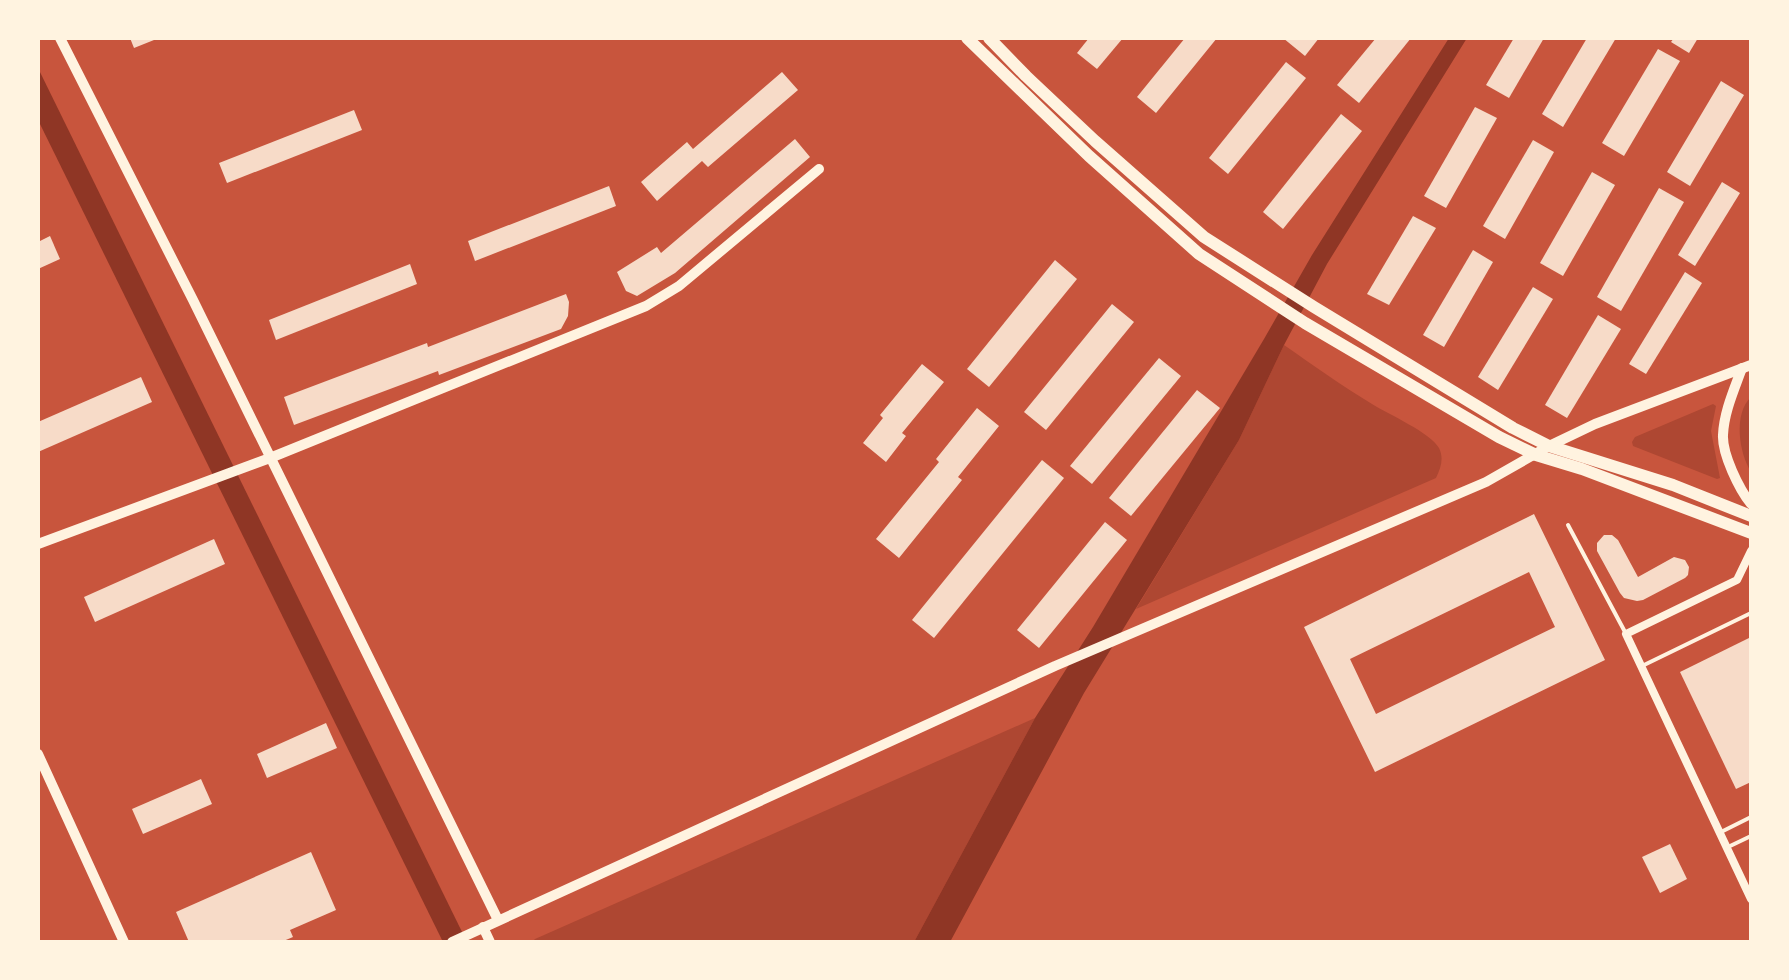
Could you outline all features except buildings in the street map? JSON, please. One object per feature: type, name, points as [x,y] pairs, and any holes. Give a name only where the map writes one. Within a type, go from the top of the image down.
[{"type":"main road","points":[[967,38],[1089,156],[1199,254],[1276,305],[1499,437],[1536,455],[1582,469],[1751,533]]},
{"type":"main road","points":[[989,38],[1095,141],[1204,237],[1314,307],[1513,428],[1549,446],[1673,485],[1751,516]]},
{"type":"street","points":[[60,38],[186,286],[498,920]]},
{"type":"street","points":[[38,544],[270,458],[646,306],[679,286],[819,169]]},
{"type":"street","points":[[452,942],[1055,666],[1486,482],[1595,424],[1746,366]]},
{"type":"street","points":[[1746,366],[1727,411],[1722,438],[1731,469],[1751,504]]},
{"type":"street","points":[[1751,551],[1737,580],[1626,634],[1751,899]]},
{"type":"street","points":[[38,754],[124,942]]},
{"type":"street","points":[[479,929],[490,942]]},
{"type":"lane","points":[[1568,525],[1626,634]]},
{"type":"lane","points":[[1641,666],[1751,613]]},
{"type":"lane","points":[[1718,833],[1751,817]]},
{"type":"lane","points":[[1726,848],[1751,836]]},
{"type":"shaded area","points":[[1449,38],[1467,38],[1327,264],[1239,440],[1084,693],[950,942],[914,942],[1035,718],[1093,627],[1312,255]]},
{"type":"shaded area","points":[[38,68],[467,942],[443,942],[38,120]]},
{"type":"shaded area","points":[[1284,345],[1434,442],[1442,459],[1436,478],[1136,609],[1239,440]]},
{"type":"shaded area","points":[[1751,397],[1751,472],[1743,455],[1740,423],[1745,404]]},
{"type":"shaded area","points":[[1713,404],[1716,406],[1711,431],[1720,478],[1633,446],[1635,437]]},
{"type":"shaded area","points":[[1035,718],[914,942],[532,942],[535,939]]}]
